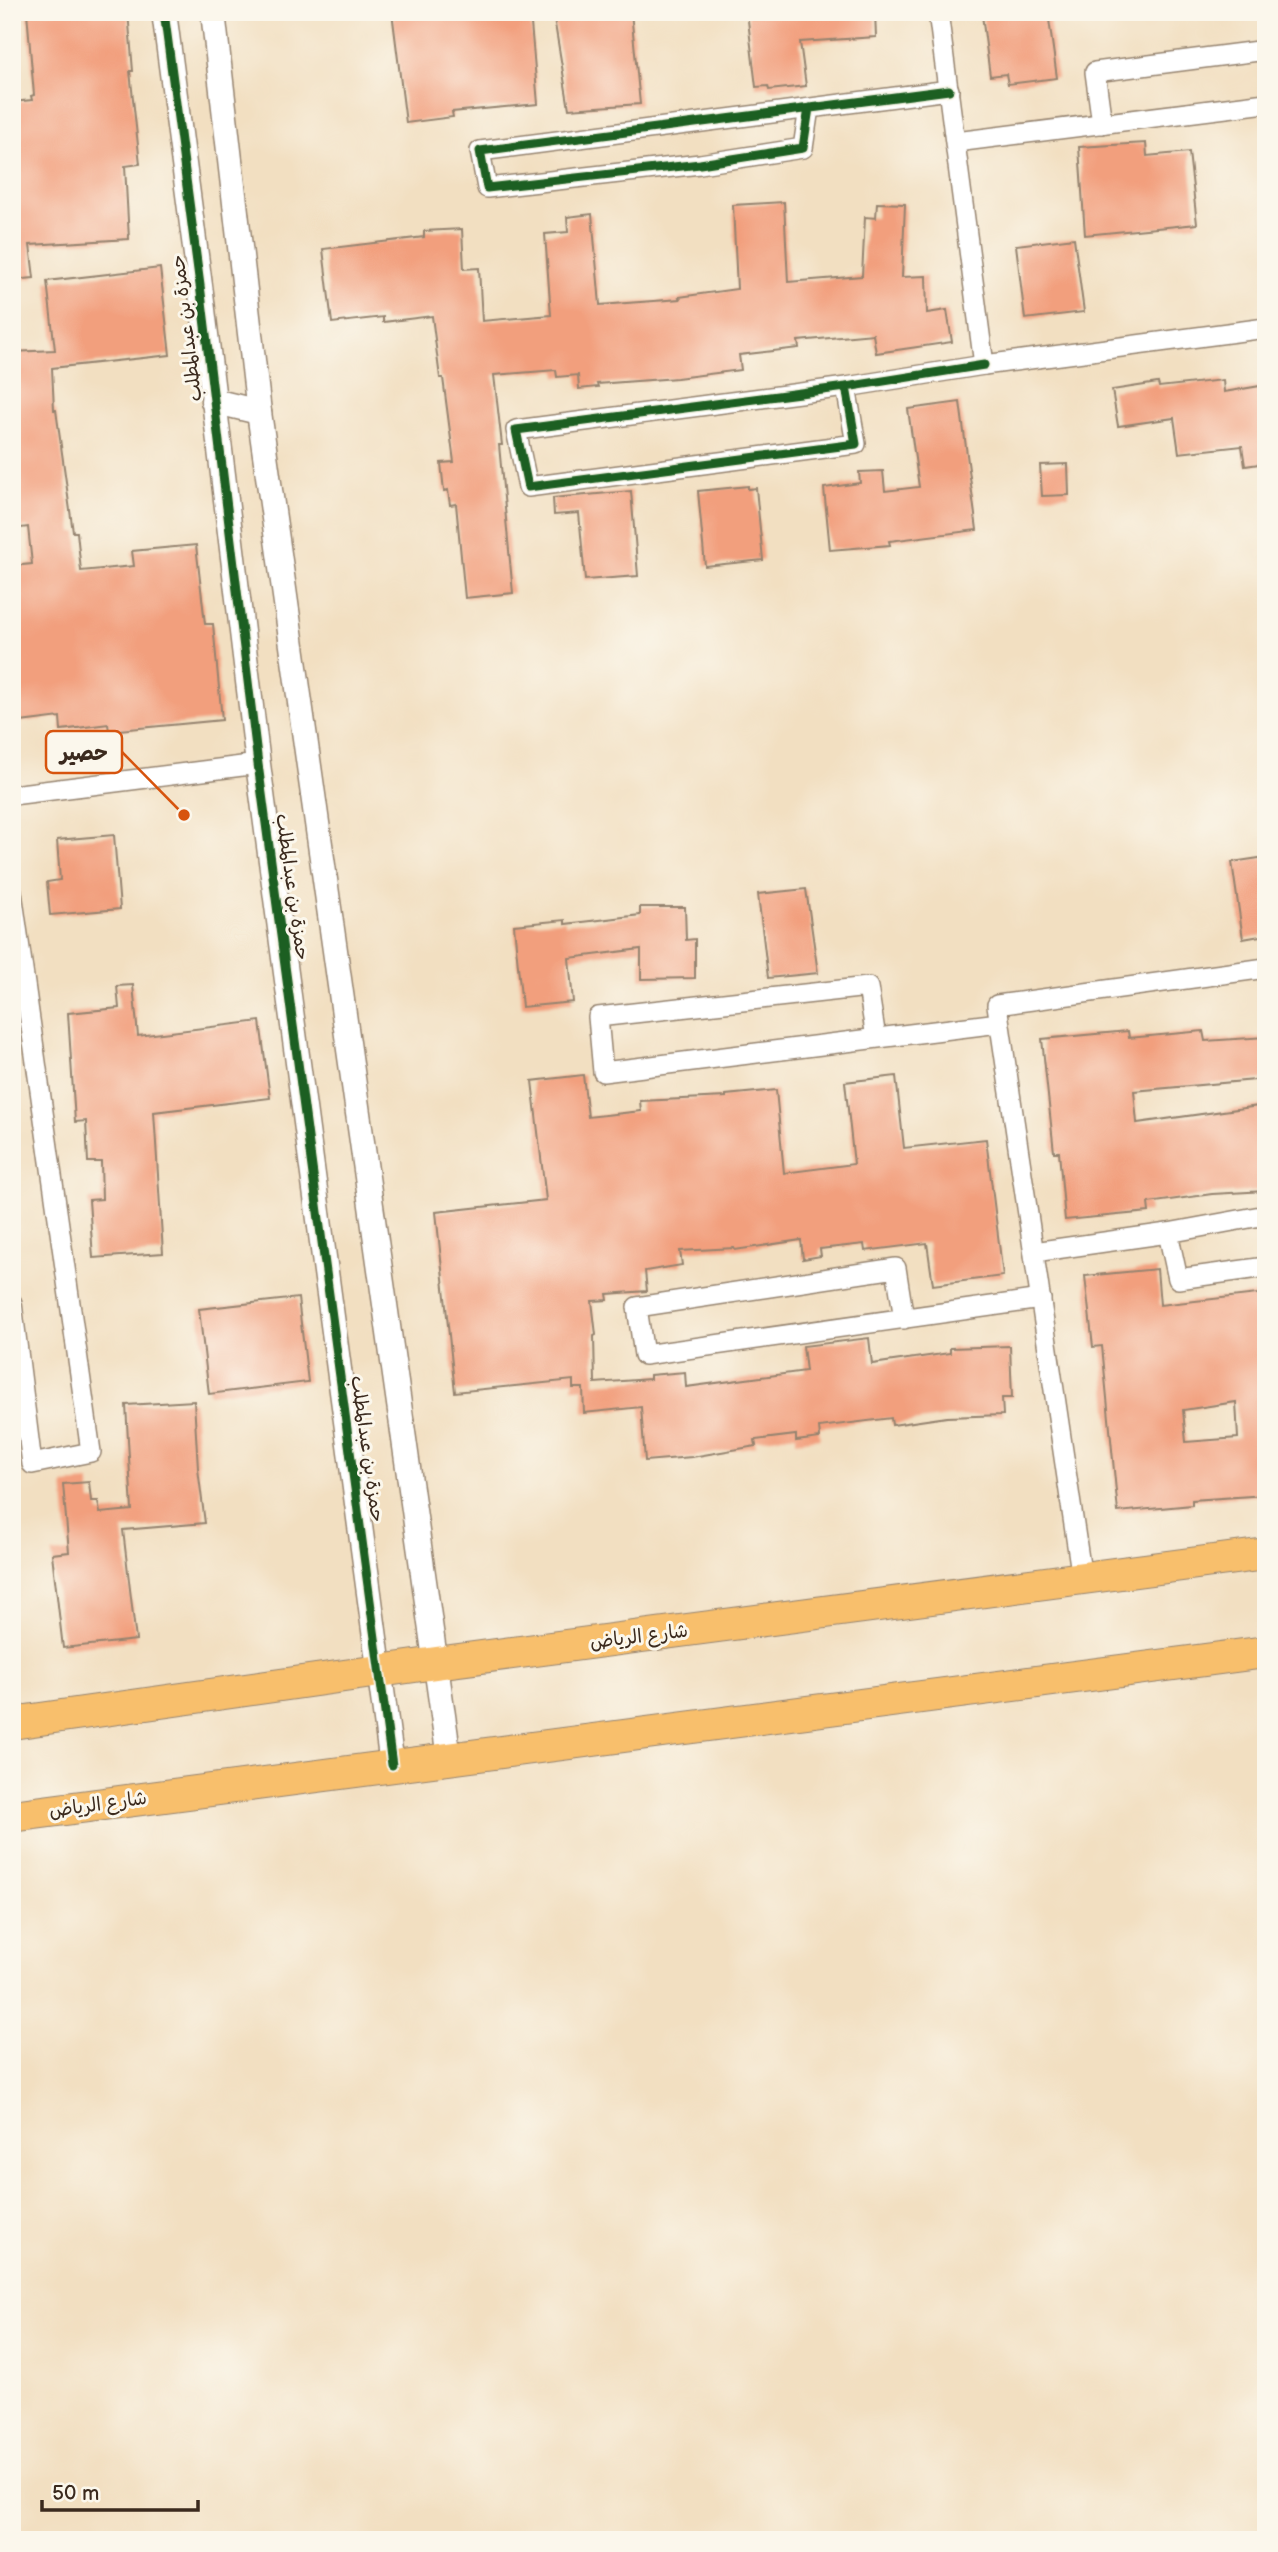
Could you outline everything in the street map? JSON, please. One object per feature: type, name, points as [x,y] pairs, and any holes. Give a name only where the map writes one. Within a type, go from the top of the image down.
[{"type":"main road","name":"شارع الرياض","points":[[12,1723],[436,1663],[1266,1554]]},
{"type":"main road","name":"شارع الرياض","points":[[12,1816],[1266,1652]]},
{"type":"street","name":"حمزة بن عبدالمطلب","points":[[164,12],[258,764],[392,1765]]},
{"type":"street","name":"حمزة بن عبدالمطلب","points":[[213,12],[259,412],[449,1758]]},
{"type":"street","points":[[937,12],[984,365]]},
{"type":"street","points":[[1102,124],[1095,72],[1266,50]]},
{"type":"street","points":[[809,108],[803,148],[700,164],[487,188],[480,150],[949,90]]},
{"type":"street","points":[[956,142],[1266,103]]},
{"type":"street","points":[[201,293],[246,302]]},
{"type":"street","points":[[846,387],[856,444],[528,487],[516,429],[846,387],[984,365],[1266,328]]},
{"type":"street","points":[[213,401],[259,412]]},
{"type":"street","points":[[12,795],[258,764]]},
{"type":"street","points":[[12,892],[16,949],[91,1451],[32,1464],[12,1303]]},
{"type":"street","points":[[1082,1579],[997,1005],[1266,968]]},
{"type":"street","points":[[876,1038],[868,987],[598,1017],[603,1072],[999,1023]]},
{"type":"street","points":[[1034,1252],[1168,1233],[1266,1214]]},
{"type":"street","points":[[1168,1233],[1178,1279],[1266,1267]]},
{"type":"street","points":[[904,1319],[895,1268],[637,1307],[644,1355],[904,1319],[1041,1299]]},
{"type":"building","points":[[27,12],[128,12],[133,71],[130,71],[140,164],[125,166],[129,239],[30,245],[34,278],[12,280],[12,102],[32,100],[31,96],[34,95]]},
{"type":"building","points":[[392,12],[530,12],[538,104],[452,112],[453,117],[406,123]]},
{"type":"building","points":[[553,12],[631,12],[640,104],[569,109]]},
{"type":"building","points":[[747,12],[875,12],[876,37],[800,42],[806,86],[769,90],[768,86],[756,87]]},
{"type":"building","points":[[1048,12],[1057,78],[1008,84],[1006,74],[990,76],[982,15]]},
{"type":"building","points":[[1146,143],[1147,156],[1189,152],[1197,224],[1085,235],[1079,147]]},
{"type":"building","points":[[784,202],[788,282],[862,276],[865,217],[876,218],[877,203],[905,204],[902,277],[926,276],[927,313],[947,310],[952,342],[876,353],[873,334],[798,341],[799,348],[739,355],[741,370],[597,384],[598,387],[579,389],[578,375],[557,377],[556,370],[494,375],[513,593],[465,598],[456,504],[450,505],[448,490],[444,491],[441,463],[454,462],[432,316],[383,322],[383,317],[332,323],[323,249],[424,237],[424,231],[462,229],[464,269],[479,268],[482,321],[551,315],[545,234],[568,232],[567,217],[592,214],[600,305],[680,299],[679,297],[737,289],[733,205]]},
{"type":"building","points":[[1074,238],[1084,312],[1025,319],[1016,245]]},
{"type":"building","points":[[160,268],[170,355],[52,368],[54,410],[73,532],[77,532],[81,571],[134,566],[132,551],[196,545],[205,624],[213,624],[222,720],[109,731],[108,724],[61,730],[60,717],[12,723],[12,663],[17,662],[12,619],[12,566],[32,564],[28,527],[12,529],[12,352],[55,350],[47,281]]},
{"type":"building","points":[[1223,380],[1224,392],[1266,385],[1266,463],[1245,466],[1242,446],[1179,453],[1174,418],[1118,426],[1112,390],[1158,383],[1159,387]]},
{"type":"building","points":[[960,402],[977,530],[889,541],[890,545],[830,550],[824,488],[860,483],[859,472],[883,471],[885,491],[919,487],[908,409]]},
{"type":"building","points":[[1068,464],[1069,495],[1042,496],[1040,465]]},
{"type":"building","points":[[748,486],[748,489],[756,488],[763,560],[705,566],[698,491]]},
{"type":"building","points":[[631,491],[638,576],[585,580],[579,513],[554,515],[553,498]]},
{"type":"building","points":[[114,835],[120,909],[50,915],[47,882],[60,880],[57,840]]},
{"type":"building","points":[[1266,857],[1266,935],[1243,939],[1232,862]]},
{"type":"building","points":[[806,889],[818,973],[768,978],[758,894]]},
{"type":"building","points":[[640,907],[685,907],[686,940],[695,939],[695,978],[641,979],[641,949],[569,958],[573,1002],[522,1007],[514,925],[565,920],[565,924],[640,915]]},
{"type":"building","points":[[133,985],[138,1036],[260,1021],[270,1098],[154,1112],[163,1253],[93,1258],[89,1200],[102,1199],[101,1162],[88,1162],[86,1121],[75,1122],[68,1013],[119,1008],[117,986]]},
{"type":"building","points":[[1128,1031],[1129,1038],[1203,1031],[1205,1041],[1266,1037],[1266,1079],[1134,1091],[1137,1123],[1266,1105],[1266,1191],[1212,1194],[1148,1203],[1149,1212],[1065,1220],[1059,1152],[1054,1152],[1042,1039]]},
{"type":"building","points":[[583,1075],[588,1117],[641,1111],[640,1101],[726,1097],[776,1090],[784,1173],[854,1164],[845,1082],[896,1076],[904,1148],[986,1139],[1003,1276],[933,1285],[927,1243],[865,1251],[864,1244],[820,1249],[821,1256],[803,1259],[801,1240],[735,1250],[680,1251],[682,1265],[645,1271],[647,1291],[607,1294],[608,1300],[592,1301],[596,1335],[595,1383],[650,1379],[650,1375],[685,1372],[686,1387],[806,1371],[803,1346],[869,1338],[872,1364],[950,1353],[950,1348],[1010,1346],[1012,1398],[1002,1398],[1003,1415],[947,1417],[892,1425],[891,1418],[819,1427],[820,1438],[796,1441],[796,1435],[755,1440],[756,1446],[692,1457],[645,1461],[641,1407],[584,1413],[583,1388],[573,1388],[573,1380],[455,1392],[436,1212],[546,1200],[532,1081]]},
{"type":"building","points":[[1157,1269],[1160,1305],[1266,1293],[1266,1495],[1192,1500],[1192,1505],[1118,1512],[1102,1346],[1093,1347],[1085,1276]],"holes":[[[1236,1402],[1238,1438],[1186,1442],[1183,1410]]]},
{"type":"building","points":[[298,1298],[308,1382],[209,1394],[199,1309]]},
{"type":"building","points":[[194,1401],[198,1469],[205,1523],[123,1530],[136,1640],[63,1648],[52,1554],[69,1552],[63,1484],[89,1482],[91,1501],[98,1501],[100,1513],[132,1510],[126,1405]]},
{"type":"cycle path","points":[[164,12],[258,764],[392,1765]]},
{"type":"cycle path","points":[[809,108],[803,148],[700,164],[487,188],[480,151],[949,90]]},
{"type":"cycle path","points":[[846,387],[856,444],[528,487],[516,430],[846,387],[984,365]]},
{"type":"place","name":"حصير","points":[[184,815]]}]
